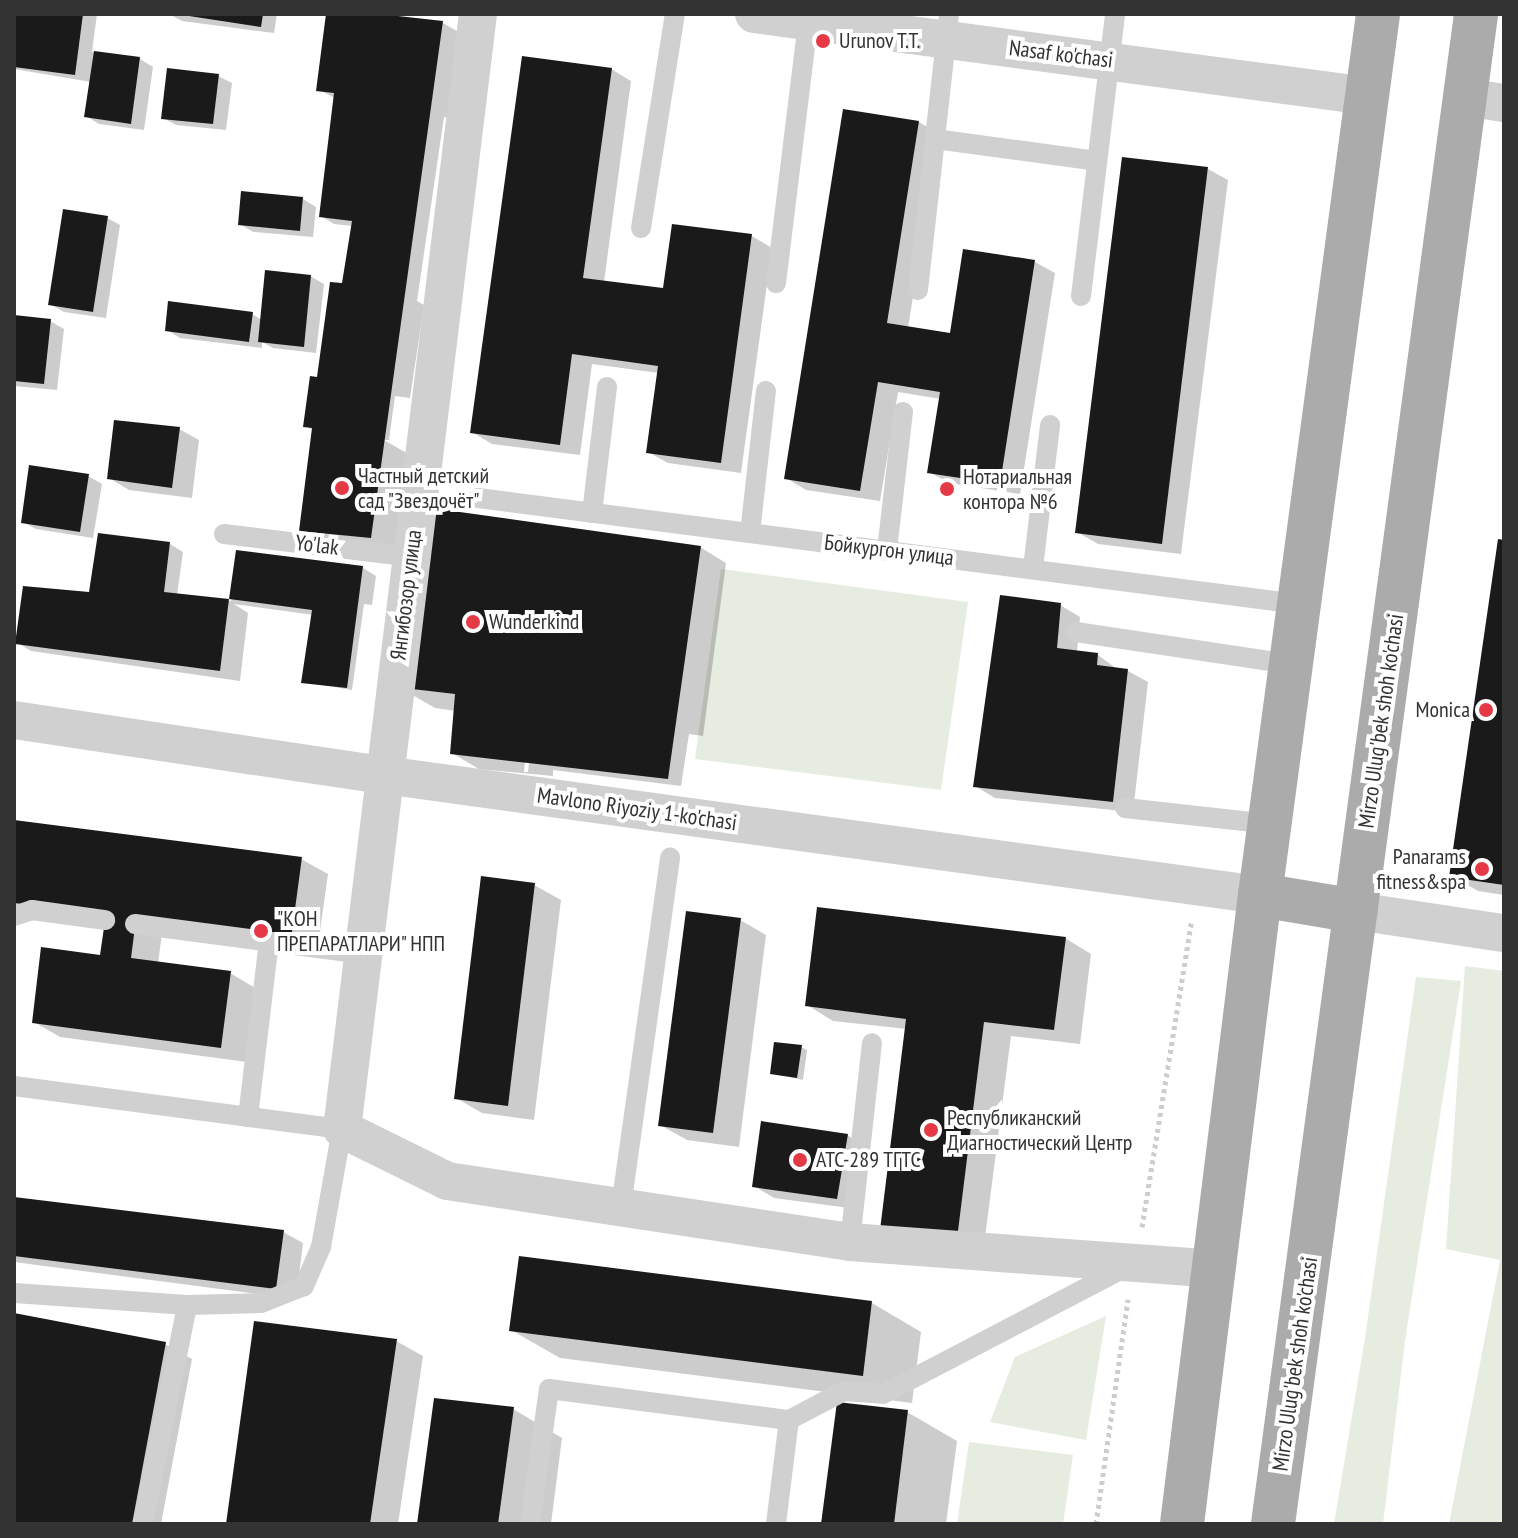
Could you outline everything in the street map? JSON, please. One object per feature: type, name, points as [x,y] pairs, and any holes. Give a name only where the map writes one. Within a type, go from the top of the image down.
[{"type":"main road","points":[[1182,1524],[1269,824],[1378,14]]},
{"type":"main road","name":"Mirzo Ulug'bek shoh ko'chasi","points":[[1273,1524],[1356,911],[1485,100],[1476,14]]},
{"type":"main road","points":[[1260,895],[1356,911]]},
{"type":"street","name":"Янгибозор улица","points":[[342,1129],[478,14]]},
{"type":"street","name":"Nasaf ko'chasi","points":[[754,14],[808,23],[947,27],[1109,60],[1367,96]]},
{"type":"street","name":"Mavlono Riyoziy 1-ko'chasi","points":[[14,720],[384,775],[1260,895]]},
{"type":"street","points":[[1356,911],[1504,933]]},
{"type":"street","points":[[342,1129],[447,1181],[850,1242],[1214,1269]]},
{"type":"lane","points":[[641,228],[675,14]]},
{"type":"lane","points":[[1081,296],[1115,14]]},
{"type":"lane","points":[[776,283],[808,23]]},
{"type":"lane","points":[[918,290],[947,27]]},
{"type":"lane","points":[[935,139],[1097,161]]},
{"type":"lane","points":[[592,513],[607,387]]},
{"type":"lane","points":[[750,533],[766,391]]},
{"type":"lane","points":[[887,550],[903,412]]},
{"type":"lane","points":[[1033,568],[1050,425]]},
{"type":"lane","name":"Бойкургон улица","points":[[478,498],[1299,604]]},
{"type":"lane","name":"Yo'lak","points":[[224,534],[411,557]]},
{"type":"lane","points":[[1076,632],[1291,664]]},
{"type":"lane","points":[[1125,808],[1269,824]]},
{"type":"lane","points":[[621,1207],[670,857]]},
{"type":"lane","points":[[14,916],[32,910],[105,920]]},
{"type":"lane","points":[[135,924],[363,954]]},
{"type":"lane","points":[[248,1117],[269,942]]},
{"type":"lane","points":[[850,1242],[872,1043]]},
{"type":"lane","points":[[14,1086],[342,1129],[321,1247],[304,1286],[261,1303],[187,1305],[14,1293]]},
{"type":"lane","points":[[530,1524],[549,1389],[789,1420],[844,1391],[883,1394],[1133,1264]]},
{"type":"lane","points":[[143,1524],[187,1305]]},
{"type":"lane","points":[[776,1524],[789,1420]]},
{"type":"path","points":[[1096,1524],[1133,1264],[1191,923]]},
{"type":"shaded area","points":[[721,569],[968,602],[941,790],[695,759]]},
{"type":"shaded area","points":[[1465,966],[1504,971],[1504,1524],[1449,1524],[1500,1260],[1446,1249]]},
{"type":"shaded area","points":[[1416,977],[1461,981],[1405,1341],[1383,1524],[1334,1524],[1365,1338]]},
{"type":"shaded area","points":[[1106,1316],[1086,1440],[990,1422],[1015,1357]]},
{"type":"shaded area","points":[[969,1442],[1073,1455],[1063,1524],[957,1524]]},
{"type":"building","points":[[14,14],[83,14],[75,75],[14,67]]},
{"type":"building","points":[[176,14],[263,14],[261,27]]},
{"type":"building","points":[[326,14],[380,14],[443,21],[371,538],[299,531],[312,428],[303,427],[310,376],[317,377],[330,282],[342,283],[352,221],[319,217],[334,93],[316,91]]},
{"type":"building","points":[[94,51],[140,57],[131,124],[84,117]]},
{"type":"building","points":[[522,56],[612,68],[583,278],[663,288],[672,224],[752,234],[721,463],[646,453],[658,366],[572,354],[560,445],[470,433]]},
{"type":"building","points":[[167,68],[219,74],[213,124],[161,119]]},
{"type":"building","points":[[843,109],[919,121],[887,323],[950,333],[963,249],[1035,260],[1000,484],[927,473],[940,392],[878,382],[860,491],[784,479]]},
{"type":"building","points":[[1122,157],[1208,167],[1162,544],[1075,533]]},
{"type":"building","points":[[241,191],[303,197],[300,231],[238,225]]},
{"type":"building","points":[[63,209],[108,216],[93,312],[48,305]]},
{"type":"building","points":[[265,270],[311,275],[304,347],[258,342]]},
{"type":"building","points":[[168,301],[253,312],[249,342],[165,331]]},
{"type":"building","points":[[14,315],[51,319],[44,384],[14,381]]},
{"type":"building","points":[[114,420],[180,427],[172,488],[107,479]]},
{"type":"building","points":[[29,465],[89,474],[80,532],[21,523]]},
{"type":"building","points":[[417,506],[701,546],[668,779],[450,754],[455,694],[395,687]]},
{"type":"building","points":[[98,533],[170,542],[164,592],[229,599],[220,671],[15,644],[23,586],[89,592]]},
{"type":"building","points":[[1498,539],[1504,540],[1504,885],[1449,877]]},
{"type":"building","points":[[236,550],[363,566],[347,688],[301,683],[312,610],[229,599]]},
{"type":"building","points":[[1000,595],[1061,603],[1057,648],[1098,653],[1097,665],[1128,669],[1113,802],[973,787]]},
{"type":"building","name":"\"КОН ПРЕПАРАТЛАРИ\" НПП","points":[[14,820],[302,857],[291,939],[136,919],[131,958],[231,971],[221,1048],[32,1023],[41,947],[100,955],[106,914],[14,903]]},
{"type":"building","points":[[481,876],[535,883],[508,1106],[454,1099]]},
{"type":"building","name":"Республиканский Диагностический Центр","points":[[817,907],[1066,937],[1054,1030],[984,1022],[957,1239],[880,1230],[906,1019],[805,1006]]},
{"type":"building","points":[[686,911],[741,918],[713,1133],[658,1126]]},
{"type":"building","points":[[774,1042],[802,1045],[797,1078],[770,1074]]},
{"type":"building","name":"АТС-289 ТГТС","points":[[761,1121],[848,1134],[837,1199],[752,1187]]},
{"type":"building","points":[[14,1197],[284,1230],[276,1289],[14,1256]]},
{"type":"building","points":[[519,1256],[872,1301],[863,1376],[509,1331]]},
{"type":"building","points":[[14,1313],[166,1342],[132,1524],[14,1524]]},
{"type":"building","points":[[254,1321],[397,1339],[370,1524],[226,1524]]},
{"type":"building","points":[[434,1398],[514,1407],[498,1524],[417,1524]]},
{"type":"building","points":[[837,1402],[908,1410],[894,1524],[821,1524]]},
{"type":"place","name":"Urunov T.T.","points":[[823,41]]},
{"type":"place","name":"Частный детский сад \"Звездочёт\"","points":[[342,488]]},
{"type":"place","name":"Нотариальная контора №6","points":[[947,489]]},
{"type":"place","name":"Wunderkind","points":[[473,622]]},
{"type":"place","name":"Monica","points":[[1486,710]]},
{"type":"place","name":"Panarams fitness&spa","points":[[1482,869]]},
{"type":"place","name":"\"КОН ПРЕПАРАТЛАРИ\" НПП","points":[[261,931]]},
{"type":"place","name":"Республиканский Диагностический Центр","points":[[931,1130]]},
{"type":"place","name":"АТС-289 ТГТС","points":[[800,1160]]}]
